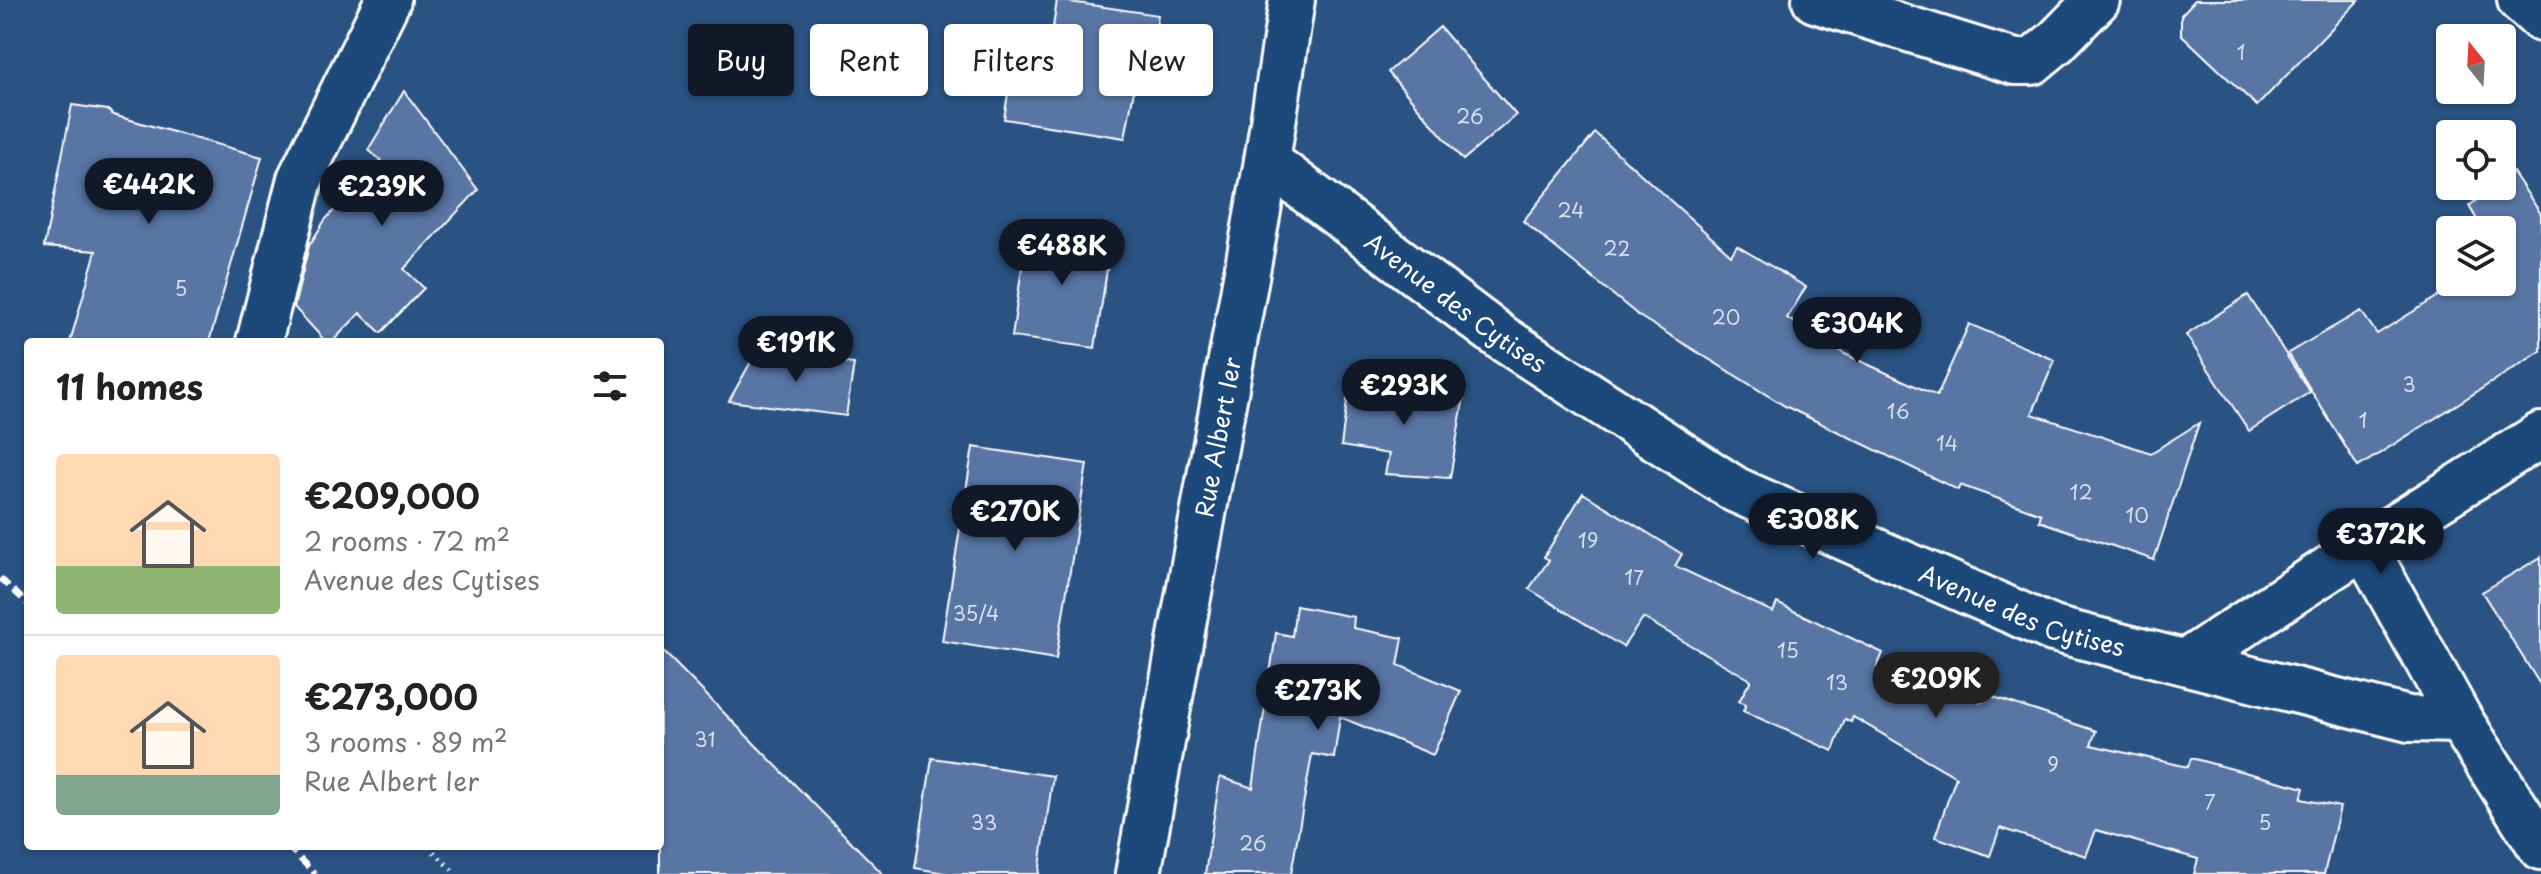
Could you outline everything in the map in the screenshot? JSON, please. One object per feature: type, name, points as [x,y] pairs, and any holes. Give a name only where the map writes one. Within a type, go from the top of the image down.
[{"type":"street","points":[[260,338],[300,179],[388,0]]},
{"type":"street","name":"Rue Albert Ier","points":[[1138,874],[1267,161],[1292,0]]},
{"type":"street","points":[[1815,0],[2015,62],[2032,62],[2097,0]]},
{"type":"street","points":[[2520,0],[2541,19]]},
{"type":"street","name":"Avenue des Cytises","points":[[1267,161],[1502,338],[1736,490],[2053,629],[2409,719],[2460,720]]},
{"type":"street","points":[[2186,662],[2541,435]]},
{"type":"street","points":[[2364,546],[2460,720],[2541,847]]},
{"type":"path","points":[[432,850],[456,874]]},
{"type":"building","points":[[1057,0],[1158,15],[1157,24],[1099,24],[1099,96],[1133,96],[1125,138],[1004,119],[1008,96],[1083,96],[1083,24],[1054,24]]},
{"type":"building","points":[[2195,0],[2359,0],[2257,106],[2181,34],[2181,15]]},
{"type":"building","points":[[1440,27],[1516,115],[1463,160],[1388,72]]},
{"type":"building","points":[[404,91],[478,190],[404,269],[424,288],[381,333],[360,313],[336,338],[322,338],[294,307],[309,246],[325,220],[381,160],[368,150]]},
{"type":"building","points":[[72,105],[108,110],[113,115],[262,157],[210,338],[71,338],[96,251],[44,247]]},
{"type":"building","points":[[1595,133],[1731,255],[1737,246],[1806,287],[1787,318],[1845,354],[1937,396],[1969,324],[2055,360],[2032,414],[2151,453],[2199,423],[2154,560],[2039,521],[2041,514],[1960,485],[1958,490],[1785,406],[1639,316],[1523,221]]},
{"type":"building","points":[[2516,176],[2541,214],[2541,351],[2358,467],[2288,353],[2361,311],[2377,334],[2438,296],[2516,296],[2516,216],[2475,216],[2469,206],[2477,200],[2516,200]]},
{"type":"building","points":[[1028,226],[1112,237],[1095,348],[1012,337]]},
{"type":"building","points":[[2248,295],[2310,392],[2249,431],[2186,335]]},
{"type":"building","points":[[757,351],[854,364],[846,416],[729,401]]},
{"type":"building","points":[[1350,378],[1464,396],[1450,478],[1385,474],[1389,454],[1341,446]]},
{"type":"building","points":[[973,447],[1087,464],[1056,659],[942,641]]},
{"type":"building","points":[[1583,493],[1682,554],[1675,566],[1773,612],[1777,603],[1883,653],[1877,667],[1982,702],[1985,694],[2096,731],[2091,745],[2188,767],[2191,758],[2304,788],[2301,799],[2340,807],[2324,874],[2194,874],[2198,859],[2096,830],[2086,856],[2000,828],[1990,856],[1935,837],[1956,777],[1853,717],[1851,722],[1845,719],[1833,751],[1743,711],[1746,704],[1739,701],[1751,680],[1643,618],[1623,647],[1529,589],[1549,560],[1544,557]]},
{"type":"building","points":[[2541,557],[2541,686],[2482,592]]},
{"type":"building","points":[[1296,606],[1354,617],[1353,628],[1403,638],[1398,665],[1461,691],[1433,755],[1340,717],[1334,758],[1312,754],[1291,874],[1205,874],[1220,777],[1253,788],[1276,633],[1292,636]]},
{"type":"building","points":[[664,652],[883,874],[660,874],[660,850],[664,850]]},
{"type":"building","points":[[932,758],[1053,776],[1039,874],[950,874],[915,868]]},
{"type":"railway","points":[[0,578],[24,600]]},
{"type":"railway","points":[[291,850],[315,874]]}]
